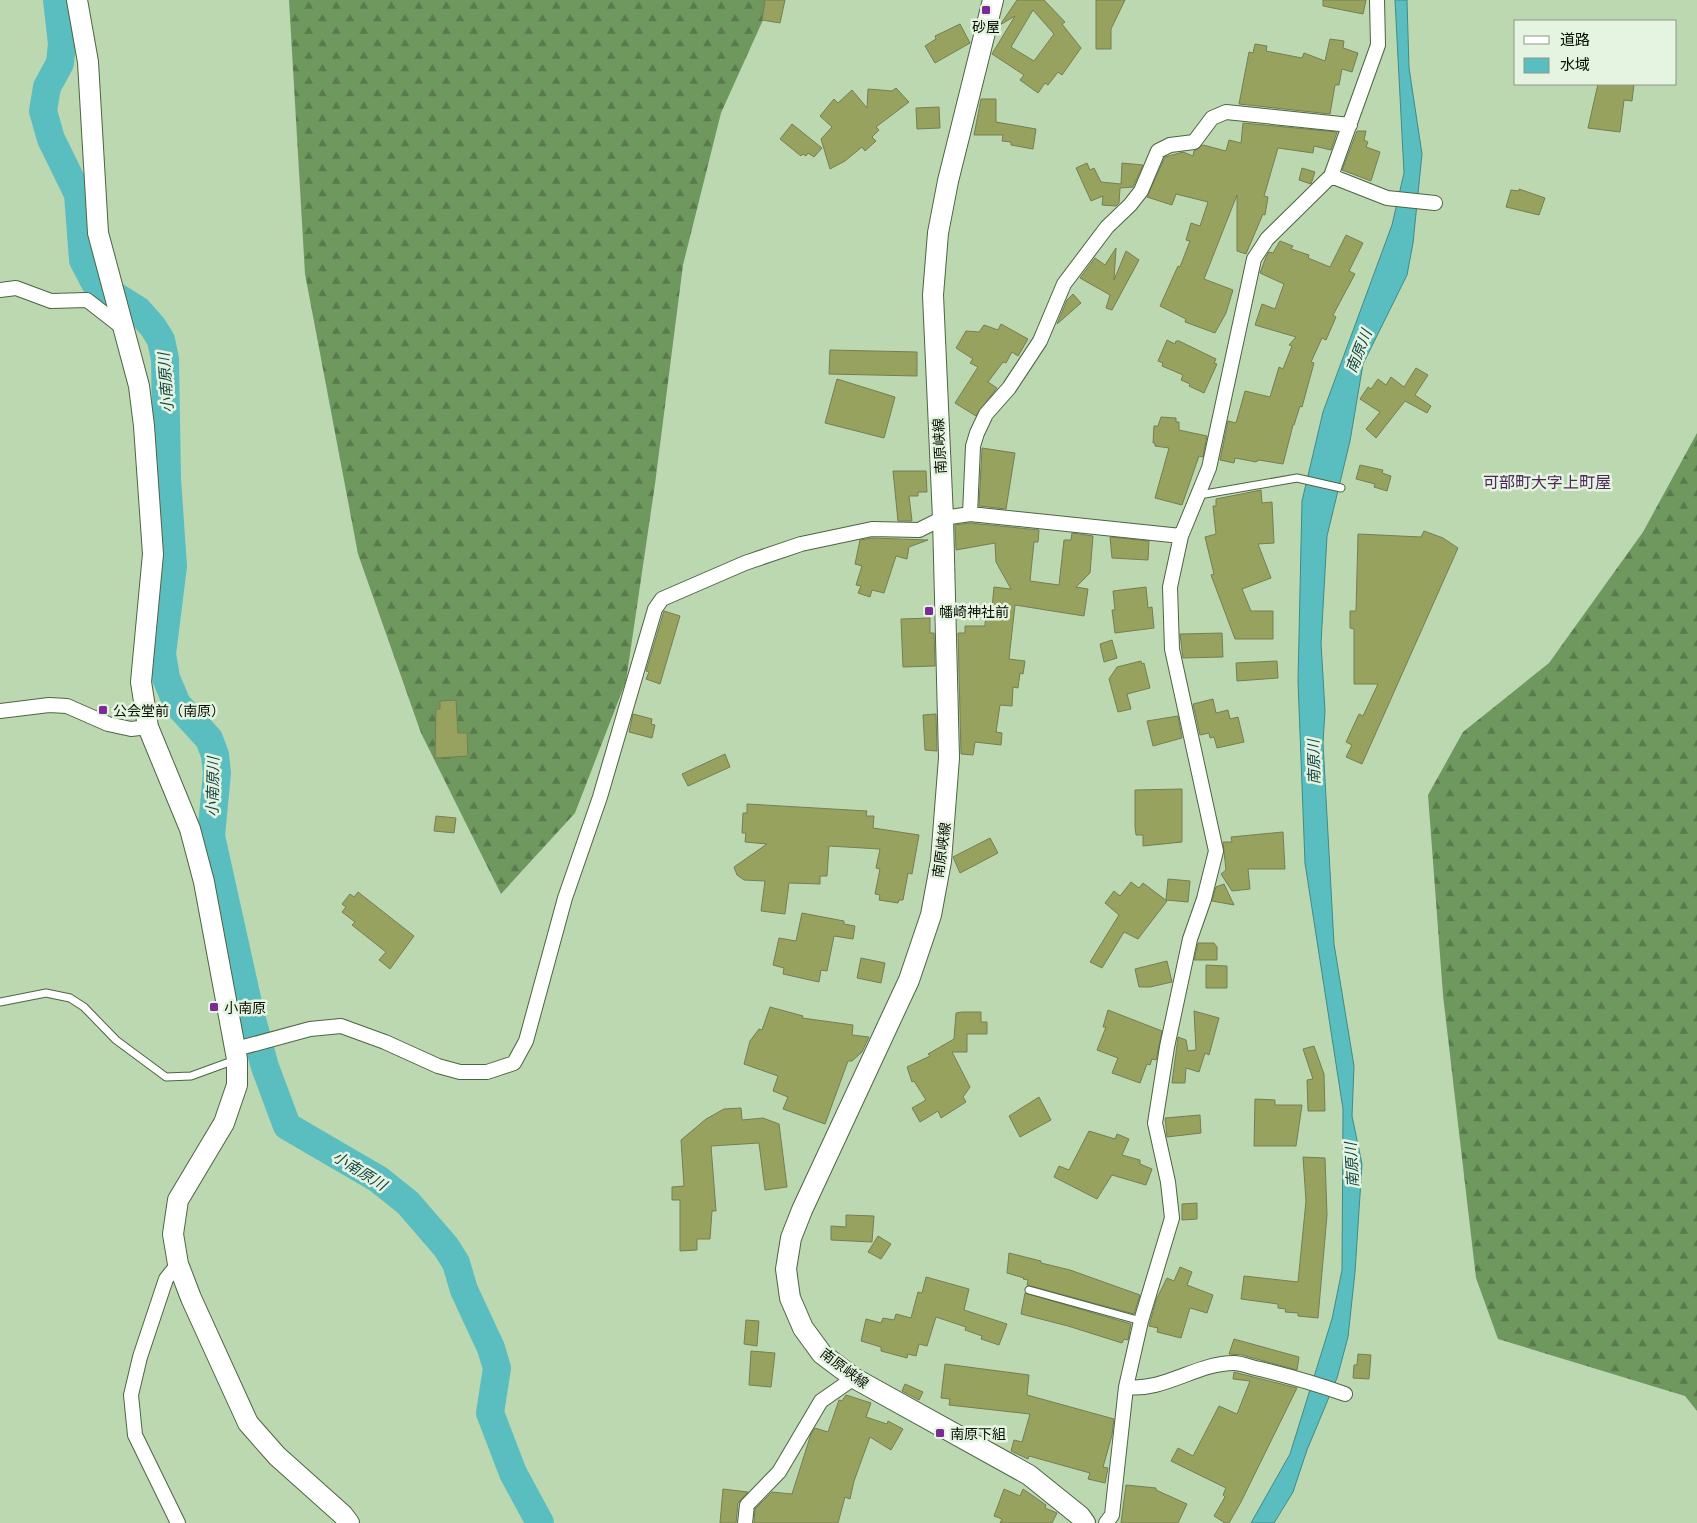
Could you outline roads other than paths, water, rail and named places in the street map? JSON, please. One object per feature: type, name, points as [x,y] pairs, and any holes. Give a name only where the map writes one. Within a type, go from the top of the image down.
[{"type":"main road","points":[[77,0],[88,62],[98,233],[140,386],[152,554],[141,682],[148,727],[190,829],[204,882],[228,1018],[240,1051],[237,1085],[224,1123],[178,1200],[173,1234],[178,1264],[190,1298],[248,1423],[277,1456],[343,1515],[349,1523]]},
{"type":"main road","name":"南原峡線","points":[[993,0],[959,131],[938,234],[933,295],[943,518],[948,758],[941,861],[931,915],[909,980],[802,1210],[791,1238],[786,1269],[790,1298],[803,1328],[822,1354],[854,1378],[1029,1475],[1080,1516],[1085,1523]]},
{"type":"street","points":[[1106,1523],[1112,1515],[1126,1387],[1141,1321],[1172,1218],[1168,1182],[1156,1123],[1167,1047],[1190,939],[1204,899],[1216,851],[1172,649],[1170,587],[1181,536],[1209,468],[1254,258],[1267,239],[1331,176],[1378,44],[1377,0]]},
{"type":"street","points":[[970,514],[974,446],[986,414],[1006,392],[1040,341],[1064,284],[1107,227],[1130,205],[1141,191],[1158,151],[1170,145],[1194,142],[1212,118],[1226,112],[1350,125]]},
{"type":"street","points":[[1331,176],[1386,198],[1435,203]]},
{"type":"street","points":[[0,290],[16,288],[51,301],[87,300],[123,321]]},
{"type":"street","points":[[240,1051],[271,1038],[310,1029],[341,1026],[450,1070],[487,1072],[514,1063],[526,1041],[565,898],[600,797],[655,609],[662,599],[745,563],[801,544],[872,529],[919,530],[943,518],[970,514],[1181,536]]},
{"type":"street","points":[[0,710],[49,704],[67,706],[108,724],[131,729],[148,727]]},
{"type":"street","points":[[178,1264],[166,1279],[140,1356],[130,1395],[135,1435],[178,1523]]},
{"type":"street","points":[[1126,1387],[1135,1388],[1166,1382],[1194,1372],[1234,1363],[1306,1380],[1345,1394]]},
{"type":"street","points":[[745,1523],[747,1505],[779,1472],[821,1401],[854,1378]]},
{"type":"lane","points":[[1196,496],[1297,478],[1341,488]]},
{"type":"lane","points":[[0,1002],[46,993],[70,998],[84,1007],[116,1040],[166,1078],[191,1076],[240,1051]]},
{"type":"lane","points":[[1029,1290],[1141,1321]]},
{"type":"water","name":"南原川","points":[[1395,0],[1407,0],[1409,68],[1422,154],[1413,243],[1407,275],[1363,364],[1350,441],[1327,536],[1321,643],[1325,711],[1323,743],[1334,944],[1354,1066],[1352,1116],[1362,1164],[1355,1272],[1348,1337],[1337,1378],[1307,1450],[1293,1492],[1274,1523],[1251,1523],[1290,1454],[1332,1319],[1342,1270],[1343,1109],[1305,863],[1298,681],[1302,501],[1323,412],[1392,225],[1404,173]]},
{"type":"waterway","name":"小南原川","points":[[57,0],[62,44],[60,63],[47,87],[43,111],[51,139],[78,194],[83,260],[95,283],[138,310],[153,327],[161,340],[165,359],[167,479],[173,566],[162,654],[166,678],[177,704],[209,739],[215,755],[217,773],[211,836],[250,1012],[265,1067],[287,1126],[378,1179],[408,1203],[446,1247],[456,1263],[464,1290],[491,1348],[497,1368],[490,1413],[513,1473],[540,1523]]},
{"type":"place","name":"砂屋","points":[[986,10]]},
{"type":"place","name":"幡崎神社前","points":[[929,611]]},
{"type":"place","name":"公会堂前（南原）","points":[[103,710]]},
{"type":"place","name":"小南原","points":[[214,1007]]},
{"type":"place","name":"南原下組","points":[[940,1433]]},
{"type":"district","name":"可部町大字上町屋","points":[[1547,482]]}]
